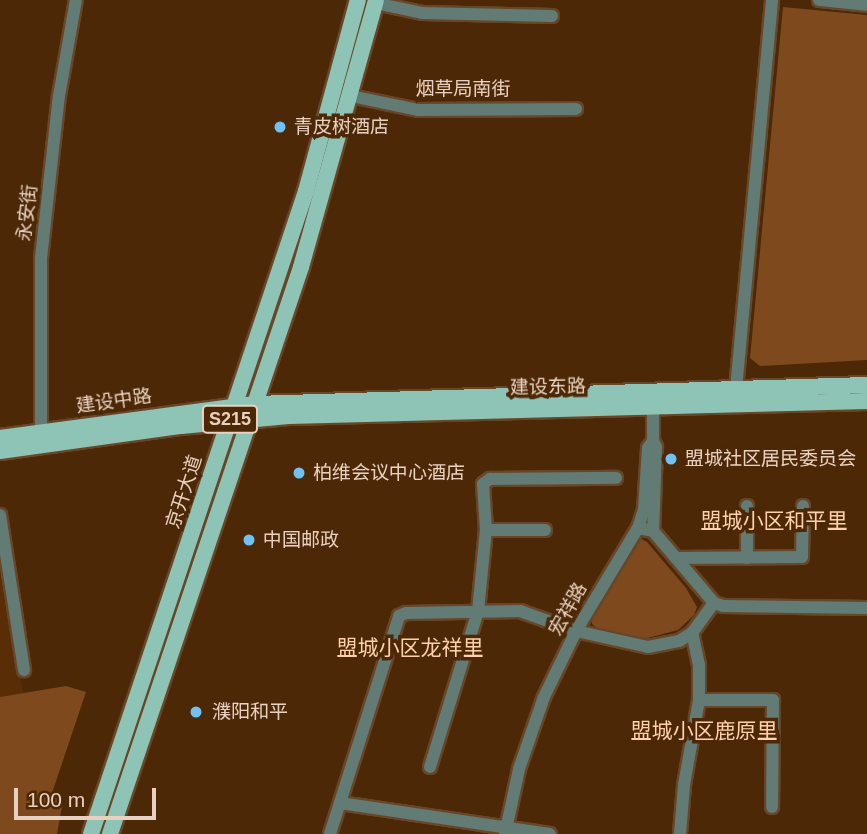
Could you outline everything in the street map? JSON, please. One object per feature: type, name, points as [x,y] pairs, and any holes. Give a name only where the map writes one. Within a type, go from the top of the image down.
[{"type":"main road","name":"京开大道","points":[[91,834],[306,191],[358,0]]},
{"type":"main road","name":"京开大道","points":[[110,834],[308,243],[376,2]]},
{"type":"main road","name":"建设东路","points":[[232,413],[867,385]]},
{"type":"main road","name":"建设东路","points":[[252,411],[867,401]]},
{"type":"main road","name":"建设中路","points":[[0,438],[232,413]]},
{"type":"main road","name":"建设中路","points":[[0,451],[232,413]]},
{"type":"street","name":"永安街","points":[[41,433],[41,258],[59,96],[76,0]]},
{"type":"street","points":[[736,389],[772,0]]},
{"type":"street","points":[[819,0],[867,5]]},
{"type":"street","points":[[376,2],[422,13],[552,16]]},
{"type":"street","name":"烟草局南街","points":[[351,96],[418,110],[576,109]]},
{"type":"street","name":"宏祥路","points":[[505,832],[519,769],[544,697],[576,631],[638,528],[644,510],[648,448],[653,441],[653,405]]},
{"type":"street","points":[[653,441],[656,447],[653,531]]},
{"type":"street","points":[[430,767],[478,611],[486,530],[483,490],[486,481],[616,478]]},
{"type":"street","points":[[747,506],[747,558]]},
{"type":"street","points":[[676,558],[802,557],[803,506]]},
{"type":"street","points":[[0,515],[24,670]]},
{"type":"street","points":[[638,528],[653,531],[714,603],[723,606],[867,608]]},
{"type":"street","points":[[486,530],[545,530]]},
{"type":"street","points":[[330,834],[399,616],[406,613],[520,611],[576,631],[648,648],[680,641],[692,634],[714,603]]},
{"type":"street","points":[[680,834],[684,785],[699,700],[699,666],[692,634]]},
{"type":"street","points":[[699,700],[773,700],[772,807]]},
{"type":"street","points":[[340,803],[505,832],[550,834]]},
{"type":"shaded area","points":[[783,7],[867,15],[867,360],[760,366],[750,358]]},
{"type":"shaded area","points":[[641,539],[647,542],[686,588],[697,607],[694,615],[678,630],[644,639],[598,629],[592,624],[592,618],[633,546]]},
{"type":"shaded area","points":[[2,559],[23,693],[0,697],[0,560]]},
{"type":"shaded area","points":[[66,686],[86,692],[51,796],[63,801],[57,834],[0,834],[0,697]]},
{"type":"place","name":"青皮树酒店","points":[[280,127]]},
{"type":"place","name":"盟城社区居民委员会","points":[[671,459]]},
{"type":"place","name":"柏维会议中心酒店","points":[[299,473]]},
{"type":"place","name":"中国邮政","points":[[249,540]]},
{"type":"place","name":"濮阳和平","points":[[196,712]]},
{"type":"district","name":"盟城小区和平里","points":[[774,521]]},
{"type":"district","name":"盟城小区龙祥里","points":[[410,648]]},
{"type":"district","name":"盟城小区鹿原里","points":[[704,731]]}]
